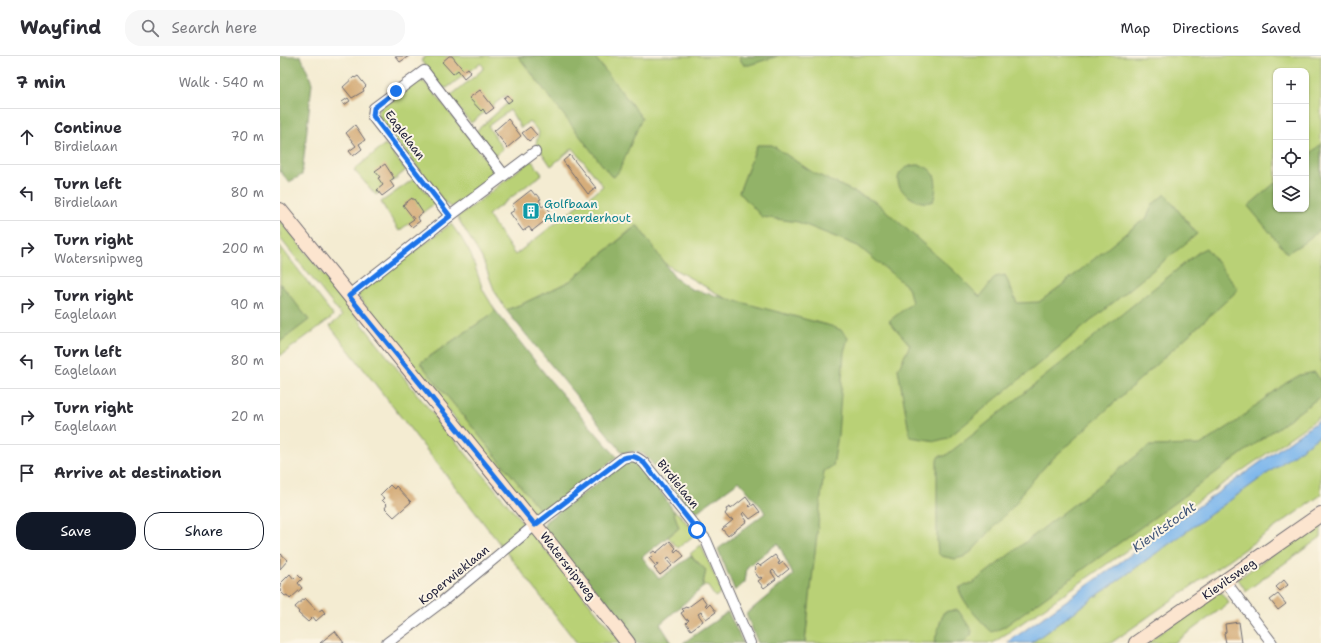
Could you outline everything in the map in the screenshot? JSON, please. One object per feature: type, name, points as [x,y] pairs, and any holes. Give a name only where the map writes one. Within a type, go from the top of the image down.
[{"type":"street","name":"Eaglelaan","points":[[450,216],[373,116],[374,108],[424,71],[504,175]]},
{"type":"street","points":[[349,296],[450,216],[535,152]]},
{"type":"street","name":"Watersnipweg","points":[[280,210],[535,525],[628,643]]},
{"type":"street","name":"Birdielaan","points":[[535,525],[623,458],[632,456],[637,457],[649,469],[706,540],[750,643]]},
{"type":"street","name":"Kievitsweg","points":[[1136,643],[1321,514]]},
{"type":"street","name":"Koperwieklaan","points":[[387,643],[443,601],[535,525]]},
{"type":"street","points":[[1225,581],[1272,643]]},
{"type":"green space","points":[[280,56],[301,56],[312,83],[302,175],[289,182],[280,171]]},
{"type":"green space","points":[[427,56],[1321,56],[1321,416],[993,643],[805,643],[824,457],[739,306],[655,258],[633,228],[570,281],[506,310],[495,292],[482,258],[457,217],[531,160],[542,174],[488,215],[515,255],[603,186],[573,148],[551,166],[536,144],[539,132],[529,121],[521,128],[510,110],[488,126],[503,149],[494,156],[475,132],[510,101],[506,95],[471,123],[449,97],[481,71],[484,67],[480,63],[447,88],[441,87],[421,60]]},
{"type":"green space","points":[[518,56],[594,56],[642,118],[619,171],[614,177],[610,175]]},
{"type":"green space","points":[[740,56],[778,56],[749,65],[744,65]]},
{"type":"green space","points":[[417,81],[424,82],[436,95],[494,172],[491,180],[457,205],[451,207],[445,203],[380,119],[378,114],[380,108]]},
{"type":"green space","points":[[385,144],[406,170],[376,195],[354,170]]},
{"type":"green space","points":[[1321,144],[1321,229],[1302,244],[1287,253],[1248,206],[1273,185],[1273,212],[1309,212],[1309,154]]},
{"type":"green space","points":[[757,145],[772,145],[812,172],[876,202],[954,271],[980,297],[995,277],[1005,275],[1017,303],[1039,302],[1136,225],[1146,219],[1153,204],[1165,194],[1197,234],[948,438],[936,441],[910,437],[898,369],[910,345],[889,321],[912,303],[908,287],[858,246],[798,222],[762,217],[739,192]]},
{"type":"green space","points":[[921,165],[933,173],[936,181],[933,201],[918,201],[910,197],[899,186],[898,179],[901,173],[909,166]]},
{"type":"green space","points":[[415,178],[435,203],[399,231],[381,202]]},
{"type":"green space","points":[[280,219],[420,398],[622,643],[577,643],[330,326],[342,316],[280,238]]},
{"type":"green space","points":[[451,224],[471,255],[483,290],[495,310],[489,316],[420,363],[553,506],[541,514],[532,516],[358,296],[360,291]]},
{"type":"green space","points":[[636,226],[638,226],[675,278],[691,289],[831,326],[841,330],[848,338],[844,352],[838,435],[833,466],[824,471],[805,643],[758,643],[746,614],[793,575],[778,543],[747,567],[745,582],[735,591],[718,549],[765,513],[739,481],[695,513],[645,455],[636,451],[623,453],[506,310],[570,281]]},
{"type":"green space","points":[[280,246],[333,315],[280,356],[280,342],[308,320],[280,283]]},
{"type":"green space","points":[[1206,248],[1237,288],[1237,291],[1049,462],[1024,490],[1017,502],[971,552],[963,557],[955,559],[941,556],[938,553],[937,542],[937,460],[939,456],[945,456],[971,436],[1200,251]]},
{"type":"green space","points":[[280,283],[309,320],[280,342]]},
{"type":"green space","points":[[495,310],[549,379],[617,457],[553,506],[540,510],[420,363],[489,316]]},
{"type":"green space","points":[[1315,372],[1321,382],[1321,396],[1004,627],[992,632],[978,618],[963,599],[959,588],[974,582],[1149,446],[1200,445],[1236,422],[1286,383],[1300,375]]},
{"type":"green space","points":[[1321,435],[1321,495],[1111,643],[1031,643]]},
{"type":"green space","points":[[628,461],[636,461],[660,491],[673,510],[679,528],[642,557],[659,579],[691,556],[706,570],[702,588],[660,624],[672,643],[635,643],[543,528],[546,521]]},
{"type":"green space","points":[[673,510],[680,515],[696,534],[678,548],[668,537],[679,528]]},
{"type":"green space","points":[[1321,519],[1321,537],[1246,591],[1238,579]]},
{"type":"green space","points":[[701,545],[721,590],[721,593],[715,597],[707,585],[702,588],[706,570],[690,554]]},
{"type":"green space","points":[[1220,591],[1229,603],[1174,643],[1146,643]]},
{"type":"green space","points":[[958,610],[972,631],[971,635],[963,643],[934,643],[943,613]]},
{"type":"green space","points":[[728,612],[743,643],[683,643]]},
{"type":"water","points":[[1321,419],[1321,435],[1031,643],[1007,643]]},
{"type":"building","points":[[395,56],[409,56],[400,62]]},
{"type":"building","points":[[449,56],[452,56],[464,71],[468,68],[471,72],[464,78],[458,70],[453,74],[442,62]]},
{"type":"building","points":[[358,76],[366,86],[363,89],[364,91],[352,98],[343,87],[354,77],[355,78]]},
{"type":"building","points":[[480,90],[494,108],[486,114],[483,109],[481,111],[469,98]]},
{"type":"building","points":[[508,95],[512,100],[508,103],[504,98]]},
{"type":"building","points":[[348,98],[350,101],[344,105],[342,102]]},
{"type":"building","points":[[508,119],[521,136],[507,148],[494,131]]},
{"type":"building","points":[[355,125],[365,140],[359,144],[362,149],[353,156],[349,151],[356,146],[346,133]]},
{"type":"building","points":[[530,127],[537,135],[529,141],[522,133]]},
{"type":"building","points":[[570,155],[596,188],[588,194],[563,161]]},
{"type":"building","points":[[385,164],[394,178],[390,181],[394,187],[382,196],[377,190],[383,185],[378,178],[380,177],[375,171]]},
{"type":"building","name":"Golfbaan Almeerderhout","points":[[531,190],[541,199],[539,200],[541,203],[540,204],[542,207],[545,205],[551,216],[532,231],[529,227],[523,231],[510,213],[515,210],[512,205]]},
{"type":"building","points":[[412,198],[423,213],[417,217],[420,221],[412,227],[408,223],[414,219],[403,205]]},
{"type":"building","points":[[390,485],[394,489],[396,486],[411,502],[394,517],[385,508],[387,505],[382,500],[384,498],[380,495]]},
{"type":"building","points":[[746,497],[751,504],[749,506],[750,507],[754,504],[760,512],[750,519],[744,512],[742,514],[747,521],[728,536],[722,529],[733,520],[730,520],[725,514],[727,511],[726,509],[730,507],[731,509]]},
{"type":"building","points":[[670,541],[676,548],[674,550],[675,552],[678,549],[684,556],[674,564],[669,557],[666,559],[672,566],[660,575],[654,568],[658,565],[657,563],[655,565],[649,558],[652,556],[650,554],[654,551],[656,553]]},
{"type":"building","points":[[281,554],[288,560],[280,569],[280,555]]},
{"type":"building","points":[[775,555],[780,562],[778,563],[779,565],[783,562],[789,569],[779,577],[773,570],[771,572],[776,579],[764,588],[758,581],[762,578],[759,578],[754,571],[756,569],[755,567],[758,564],[760,566]]},
{"type":"building","points":[[290,574],[294,579],[298,575],[302,579],[298,583],[302,588],[290,599],[287,595],[285,596],[280,591],[280,584]]},
{"type":"building","points":[[1284,580],[1288,585],[1280,591],[1276,587]]},
{"type":"building","points":[[1278,594],[1286,604],[1278,610],[1270,600]]},
{"type":"building","points":[[702,597],[707,604],[705,605],[707,607],[710,604],[716,612],[706,619],[701,612],[698,614],[703,621],[691,630],[686,623],[689,620],[686,620],[681,613],[684,611],[682,609],[687,608]]},
{"type":"building","points":[[305,598],[318,612],[322,609],[325,613],[316,621],[313,617],[308,622],[298,613],[299,612],[295,607]]},
{"type":"building","points":[[1239,622],[1242,643],[1226,643],[1224,633],[1226,632],[1225,624]]},
{"type":"building","points":[[335,631],[344,643],[320,643]]},
{"type":"place","name":"Golfbaan Almeerderhout","points":[[531,211]]},
{"type":"route","points":[[396,91],[374,108],[373,116],[450,216],[349,296],[535,525],[623,458],[632,456],[637,457],[644,463],[697,530]]},
{"type":"water label","name":"Kievitstocht","points":[[1164,527]]}]
